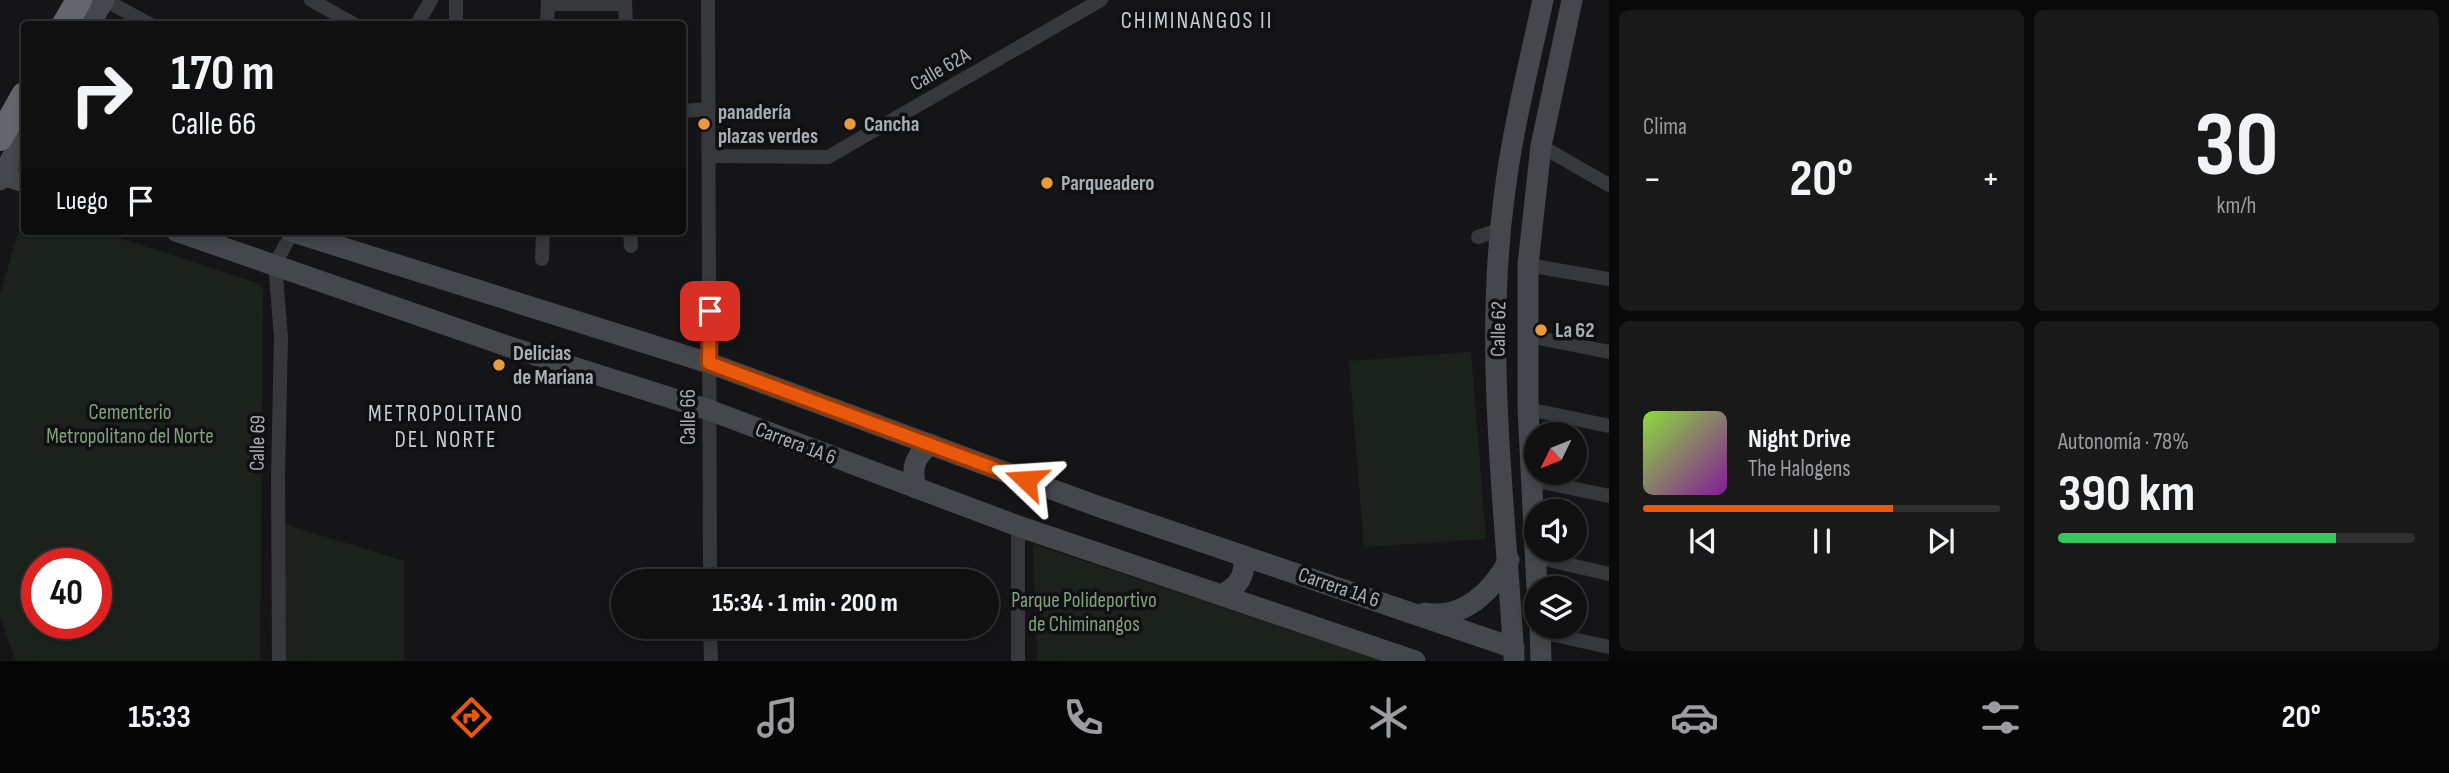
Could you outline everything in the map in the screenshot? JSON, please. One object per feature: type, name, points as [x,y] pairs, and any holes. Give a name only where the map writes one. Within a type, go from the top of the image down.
[{"type":"highway","points":[[67,21],[79,0]]},
{"type":"highway","points":[[12,137],[21,106]]},
{"type":"street","points":[[92,21],[104,0],[143,21]]},
{"type":"street","points":[[311,0],[349,21]]},
{"type":"street","points":[[419,21],[431,0]]},
{"type":"street","points":[[456,0],[456,21]]},
{"type":"street","name":"Calle 66","points":[[708,0],[711,156],[710,569]]},
{"type":"street","name":"Calle 62A","points":[[711,156],[828,157],[1101,0]]},
{"type":"street","name":"Calle 62","points":[[1514,654],[1497,384],[1502,229],[1509,166],[1543,0]]},
{"type":"street","name":"Calle 62","points":[[1529,422],[1528,265],[1541,146],[1572,0]]},
{"type":"street","points":[[547,21],[548,2],[625,2],[626,21]]},
{"type":"street","points":[[686,111],[710,110]]},
{"type":"street","points":[[12,137],[1,176],[21,181]]},
{"type":"street","points":[[1541,146],[1609,185]]},
{"type":"street","points":[[1478,237],[1502,229]]},
{"type":"street","name":"Carrera 1A 6","points":[[188,235],[509,347],[709,410],[1018,526],[1415,661]]},
{"type":"street","points":[[275,264],[290,235]]},
{"type":"street","name":"Carrera 1A 6","points":[[305,235],[709,363],[1244,556],[1408,611],[1514,654]]},
{"type":"street","points":[[542,259],[543,235]]},
{"type":"street","name":"Calle 69","points":[[275,264],[285,338],[278,467],[279,661]]},
{"type":"street","points":[[1528,265],[1609,279]]},
{"type":"street","points":[[1528,336],[1609,352]]},
{"type":"street","points":[[1528,409],[1609,426]]},
{"type":"street","points":[[916,488],[912,471],[917,455],[930,444]]},
{"type":"street","points":[[1556,485],[1609,496]]},
{"type":"street","points":[[1018,526],[1018,661]]},
{"type":"street","points":[[1222,595],[1237,587],[1245,572],[1244,556]]},
{"type":"street","points":[[1408,611],[1433,615],[1457,611],[1479,600],[1497,582],[1508,560]]},
{"type":"street","points":[[1557,562],[1609,574]]},
{"type":"street","points":[[710,639],[710,661]]},
{"type":"street","points":[[1540,639],[1541,661]]},
{"type":"street","points":[[1578,639],[1609,647]]},
{"type":"green space","name":"Cementerio Metropolitano del Norte","points":[[21,223],[21,235],[111,235],[263,285],[260,661],[16,661],[0,616],[0,294]]},
{"type":"green space","points":[[1471,352],[1486,539],[1364,547],[1349,361]]},
{"type":"green space","points":[[278,522],[404,561],[404,661],[279,661]]},
{"type":"green space","name":"Parque Polideportivo de Chiminangos","points":[[1033,544],[1383,661],[1037,661]]},
{"type":"place","name":"panadería plazas verdes","points":[[704,124]]},
{"type":"place","name":"Cancha","points":[[850,124]]},
{"type":"place","name":"Parqueadero","points":[[1047,183]]},
{"type":"place","name":"La 62","points":[[1541,330]]},
{"type":"place","name":"Delicias de Mariana","points":[[499,365]]},
{"type":"district","name":"CHIMINANGOS II","points":[[1197,20]]},
{"type":"district","name":"METROPOLITANO DEL NORTE","points":[[446,426]]},
{"type":"route","points":[[710,311],[709,363],[1026,480]]}]
